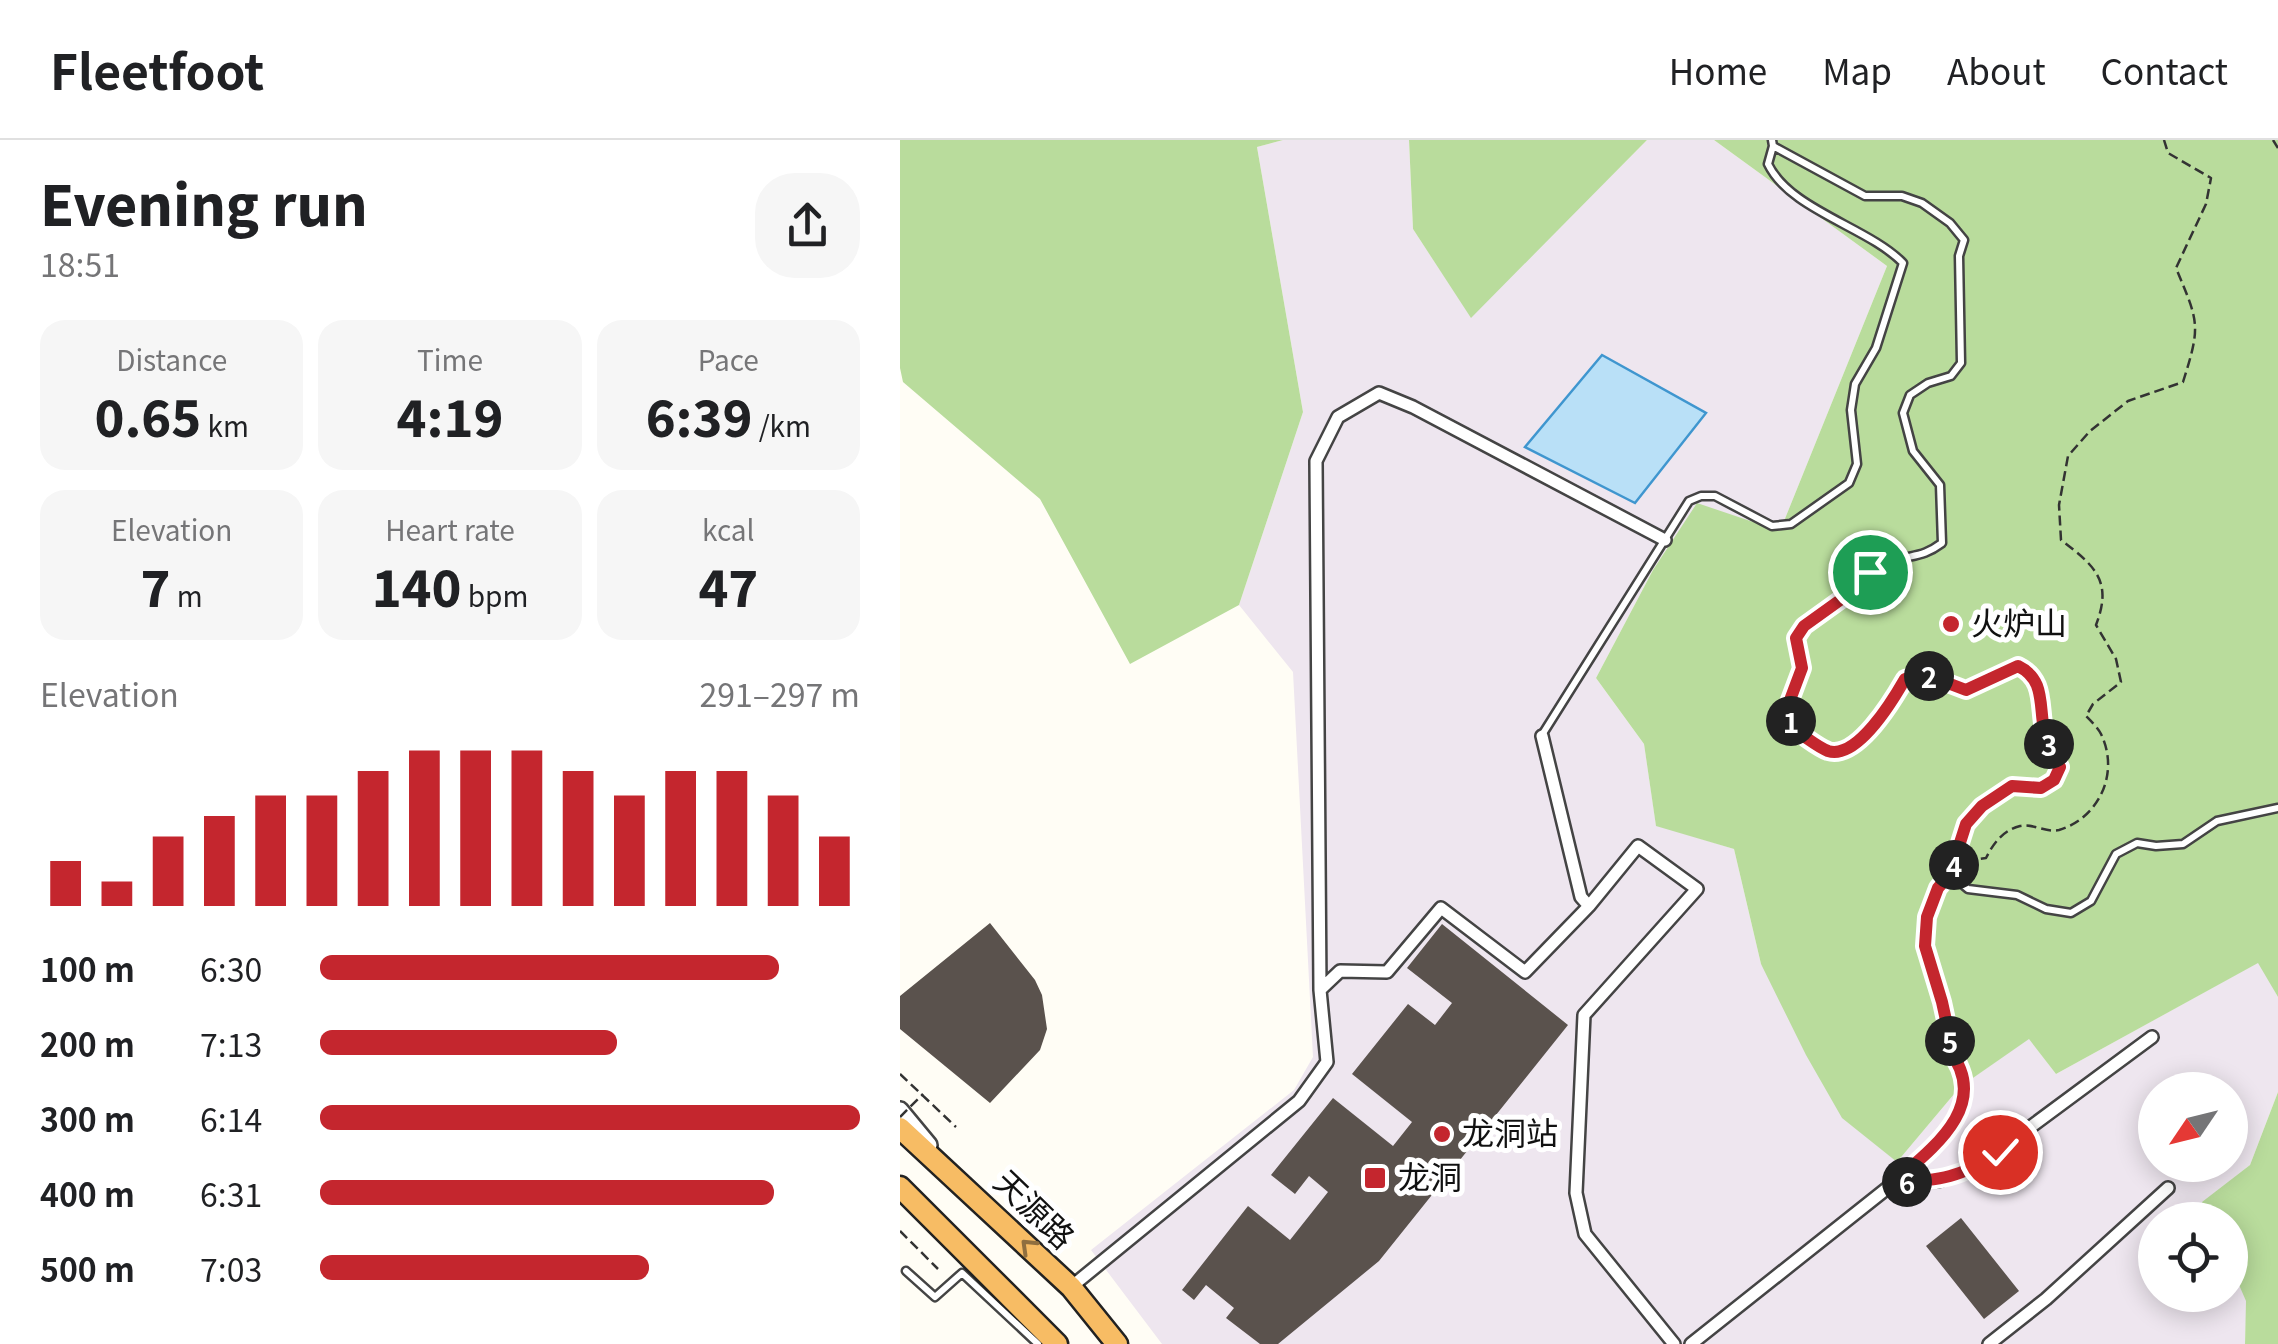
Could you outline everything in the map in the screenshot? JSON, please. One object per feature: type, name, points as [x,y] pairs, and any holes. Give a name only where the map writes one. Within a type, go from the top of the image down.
[{"type":"highway","name":"天源路","points":[[900,1128],[1071,1287],[1117,1344]]},
{"type":"highway","points":[[900,1187],[1056,1344]]},
{"type":"street","points":[[1071,1287],[1299,1101],[1327,1062],[1320,990],[1316,461],[1338,417],[1380,393],[1665,540]]},
{"type":"street","points":[[1542,736],[1582,898],[1590,906]]},
{"type":"street","points":[[1320,990],[1340,972],[1387,972],[1441,908],[1524,972],[1590,906],[1638,846],[1697,889],[1584,1015],[1576,1193],[1585,1234],[1674,1344]]},
{"type":"street","points":[[1692,1344],[1894,1182],[1938,1181],[1975,1168],[2152,1037]]},
{"type":"street","points":[[900,1113],[953,1175]]},
{"type":"street","points":[[1989,1344],[2046,1299],[2168,1188]]},
{"type":"lane","points":[[1542,736],[1690,501],[1700,496],[1716,496],[1772,526],[1791,524],[1849,483],[1856,464],[1850,410],[1856,384],[1876,348],[1903,263],[1888,248],[1820,212],[1774,176],[1768,164],[1772,143],[1865,196],[1902,196],[1922,202],[1950,223],[1964,240],[1958,256],[1960,363],[1951,376],[1928,383],[1910,395],[1902,412],[1913,451],[1940,485],[1942,543],[1926,556],[1892,561],[1870,572],[1843,598],[1804,626],[1796,638],[1802,668],[1787,708],[1794,730],[1830,752],[1846,750],[1883,718],[1905,679],[1924,674],[1966,690],[2018,666],[2031,672],[2041,694],[2044,732],[2060,767],[2054,780],[2041,788],[2012,786],[1982,806],[1966,824],[1950,874],[1968,889],[2018,894],[2046,909],[2071,912],[2091,901],[2116,854],[2137,843],[2183,844],[2217,821],[2278,808]]},
{"type":"lane","points":[[906,1272],[935,1297],[962,1273],[1039,1344]]},
{"type":"lane","points":[[1018,1304],[1039,1344]]},
{"type":"path","points":[[1894,1182],[1933,1148],[1962,1112],[1962,1067],[1949,1050],[1942,1002],[1925,946],[1927,917],[1938,888],[1963,862],[1986,858],[2002,836],[2021,826],[2056,831],[2097,808],[2106,785],[2107,762],[2101,734],[2086,716],[2093,704],[2121,682],[2116,659],[2096,625],[2103,607],[2104,587],[2088,561],[2061,540],[2059,505],[2068,456],[2090,431],[2128,401],[2184,382],[2196,340],[2194,308],[2176,268],[2206,204],[2211,178],[2168,153],[2164,140]]},
{"type":"path","points":[[2273,140],[2278,148]]},
{"type":"path","points":[[900,1074],[956,1127]]},
{"type":"path","points":[[900,1113],[923,1094]]},
{"type":"path","points":[[900,1232],[938,1268]]},
{"type":"shaded area","points":[[1283,140],[1409,140],[1413,229],[1471,317],[1647,140],[1714,140],[1887,266],[1780,531],[1697,504],[1653,570],[1596,678],[1644,744],[1656,825],[1734,849],[1761,964],[1897,1162],[1960,1087],[2029,1038],[2056,1074],[2259,962],[2278,997],[2278,1092],[2250,1165],[2248,1072],[2138,1072],[2138,1182],[2228,1182],[2203,1202],[2138,1202],[2138,1312],[2246,1312],[2245,1344],[1162,1344],[1091,1250],[1294,1090],[1313,1057],[1293,672],[1239,605],[1303,412],[1257,147]]},
{"type":"green space","points":[[900,140],[1283,140],[1257,147],[1303,412],[1239,605],[1130,664],[1040,499],[903,382]]},
{"type":"green space","points":[[1409,140],[1647,140],[1471,318],[1413,229]]},
{"type":"green space","name":"火炉山","points":[[1714,140],[2278,140],[2278,997],[2258,963],[2056,1074],[2029,1039],[1960,1087],[1897,1162],[1842,1118],[1806,1055],[1761,964],[1734,849],[1656,826],[1644,744],[1596,678],[1653,570],[1697,503],[1780,531],[1887,266]]},
{"type":"green space","points":[[2278,1092],[2278,1344],[2245,1344],[2248,1202],[2202,1202],[2228,1182],[2248,1182],[2250,1165]]},
{"type":"water","points":[[1602,355],[1706,413],[1635,503],[1525,447]]},
{"type":"building","points":[[990,923],[1035,980],[1042,995],[1047,1029],[1040,1050],[990,1103],[900,1029],[900,996]]},
{"type":"building","name":"龙洞站","points":[[1442,924],[1568,1025],[1379,1261],[1278,1344],[1260,1344],[1226,1318],[1234,1308],[1206,1285],[1194,1300],[1182,1290],[1248,1206],[1290,1240],[1328,1192],[1309,1176],[1295,1194],[1271,1175],[1333,1098],[1393,1146],[1412,1122],[1352,1074],[1408,1004],[1435,1025],[1452,1003],[1407,968]]},
{"type":"building","points":[[1961,1218],[2019,1291],[1984,1319],[1926,1246]]},
{"type":"place","name":"火炉山","points":[[1951,624]]},
{"type":"place","name":"龙洞站","points":[[1442,1134]]},
{"type":"place","name":"龙洞","points":[[1375,1178]]},
{"type":"route","points":[[1870,572],[1843,598],[1804,626],[1796,638],[1802,668],[1787,708],[1794,730],[1830,752],[1846,750],[1883,718],[1905,679],[1924,674],[1966,690],[2018,666],[2031,672],[2041,694],[2044,732],[2060,767],[2054,780],[2041,788],[2012,786],[1982,806],[1966,824],[1950,874],[1938,888],[1927,917],[1925,946],[1942,1002],[1949,1050],[1962,1067],[1962,1112],[1933,1148],[1894,1182],[1956,1177],[2000,1152]]}]
